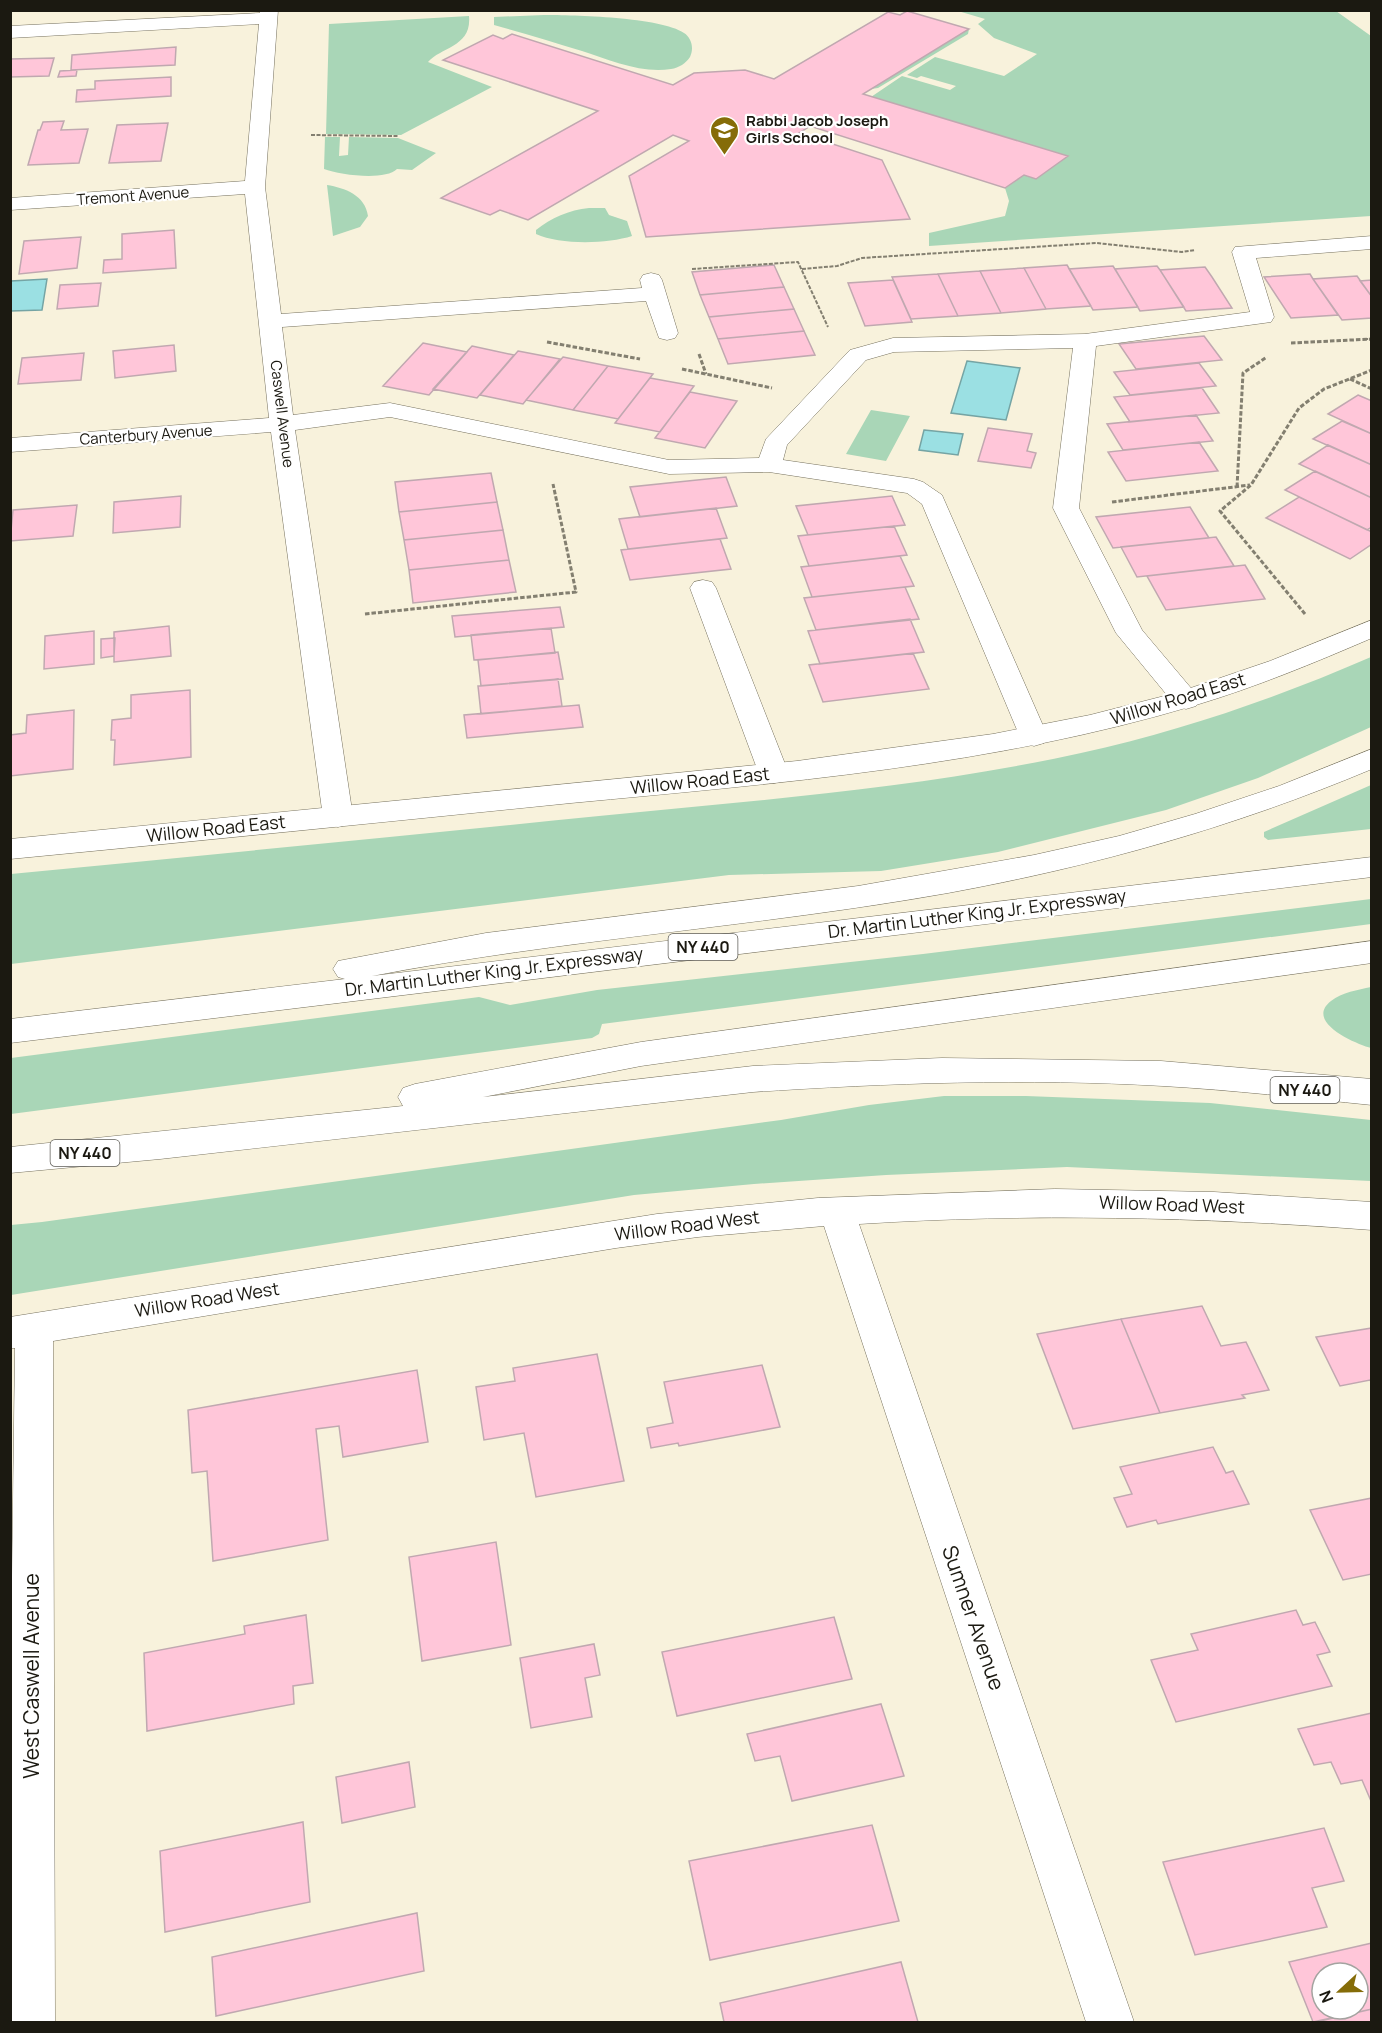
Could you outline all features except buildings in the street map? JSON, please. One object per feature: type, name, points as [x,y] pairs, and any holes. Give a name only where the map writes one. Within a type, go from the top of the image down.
[{"type":"main road","points":[[10,32],[269,14]]},
{"type":"main road","name":"Caswell Avenue","points":[[269,14],[255,188],[282,424],[338,817]]},
{"type":"main road","name":"Tremont Avenue","points":[[10,204],[255,188]]},
{"type":"main road","points":[[769,465],[775,444],[858,356],[893,345],[1084,341],[1263,317],[1243,252],[1371,242]]},
{"type":"main road","points":[[271,321],[653,287],[667,333]]},
{"type":"main road","points":[[1084,341],[1066,508],[1130,633],[1186,700]]},
{"type":"main road","name":"Canterbury Avenue","points":[[10,445],[282,424],[390,410],[669,467],[769,465],[914,487],[933,500],[1034,737]]},
{"type":"main road","points":[[703,588],[774,774]]},
{"type":"main road","name":"Willow Road East","points":[[10,849],[774,774],[938,753],[1034,737],[1124,717],[1186,700],[1297,661],[1371,628]]},
{"type":"main road","points":[[22,1030],[460,949],[817,902],[934,884],[1086,855],[1152,839],[1276,799],[1371,758]]},
{"type":"main road","name":"Dr. Martin Luther King Jr. Expressway","points":[[22,1030],[1371,867]]},
{"type":"main road","points":[[160,1146],[641,1054],[1371,952]]},
{"type":"main road","name":"NY 440","points":[[10,1160],[160,1146],[655,1089],[848,1073],[953,1070],[1132,1072],[1238,1081],[1371,1100]]},
{"type":"main road","points":[[1238,1081],[1371,1092]]},
{"type":"main road","name":"Willow Road West","points":[[22,1331],[628,1232],[739,1219],[937,1204],[1031,1203],[1227,1206],[1371,1216]]},
{"type":"main road","name":"Sumner Avenue","points":[[837,1212],[1110,2022]]},
{"type":"main road","name":"West Caswell Avenue","points":[[22,1331],[31,2022]]},
{"type":"path","points":[[311,135],[398,136]]},
{"type":"path","points":[[802,269],[837,266],[862,258],[1096,243],[1182,252],[1195,250]]},
{"type":"path","points":[[691,269],[798,262],[829,330]]},
{"type":"path","points":[[1286,344],[1371,339]]},
{"type":"path","points":[[546,342],[578,346],[648,361]]},
{"type":"path","points":[[1237,487],[1243,373],[1273,352]]},
{"type":"path","points":[[699,354],[706,374]]},
{"type":"path","points":[[671,366],[772,388]]},
{"type":"path","points":[[1306,616],[1220,511],[1251,485],[1299,408],[1324,389],[1371,370]]},
{"type":"path","points":[[1349,379],[1371,388]]},
{"type":"path","points":[[365,614],[576,592],[553,484],[542,482]]},
{"type":"path","points":[[1066,508],[1251,485]]},
{"type":"green space","points":[[958,11],[1336,11],[1371,36],[1371,216],[929,246],[929,233],[1005,216],[1009,201],[1005,188],[1024,175],[1036,179],[1067,156],[871,97],[902,76],[950,90],[956,86],[921,76],[917,78],[907,75],[935,57],[1004,76],[1037,54],[994,38],[978,24],[985,19]]},
{"type":"green space","points":[[544,15],[616,18],[656,23],[684,33],[692,44],[692,51],[690,57],[677,68],[649,70],[494,25],[494,17]]},
{"type":"green space","points":[[469,16],[469,26],[461,40],[428,62],[492,87],[401,135],[326,134],[329,24]]},
{"type":"green space","points":[[969,29],[968,34],[878,88],[871,89]]},
{"type":"green space","points":[[325,137],[340,137],[339,156],[348,155],[349,137],[398,138],[436,153],[412,170],[397,169],[391,173],[373,176],[351,175],[324,169]]},
{"type":"green space","points":[[327,185],[353,194],[363,203],[368,216],[360,227],[333,236]]},
{"type":"green space","points":[[589,208],[605,208],[609,215],[627,221],[632,236],[610,241],[570,242],[536,234],[536,230],[554,218]]},
{"type":"green space","points":[[871,410],[910,416],[886,461],[846,454]]},
{"type":"green space","points":[[1371,657],[1371,727],[1258,778],[1166,810],[998,852],[881,871],[729,875],[11,964],[11,874],[841,792],[962,775],[1081,753],[1192,724],[1301,686]]},
{"type":"green space","points":[[1371,785],[1371,829],[1268,840],[1264,837],[1264,832]]},
{"type":"green space","points":[[1371,899],[1371,924],[602,1024],[599,1034],[592,1038],[11,1114],[11,1058],[479,997],[510,1005],[597,990],[923,954]]},
{"type":"green space","points":[[1372,987],[1371,1048],[1335,1031],[1324,1017],[1324,1009],[1340,995]]},
{"type":"green space","points":[[944,1096],[1026,1096],[1210,1103],[1371,1120],[1371,1181],[1067,1167],[886,1175],[754,1184],[634,1195],[11,1295],[11,1225]]},
{"type":"water","points":[[47,279],[42,310],[11,311],[11,281]]},
{"type":"water","points":[[967,361],[1020,368],[1006,420],[951,413]]},
{"type":"water","points":[[924,430],[963,434],[958,455],[919,450]]},
{"type":"place","name":"Rabbi Jacob Joseph Girls School","points":[[725,156]]}]
